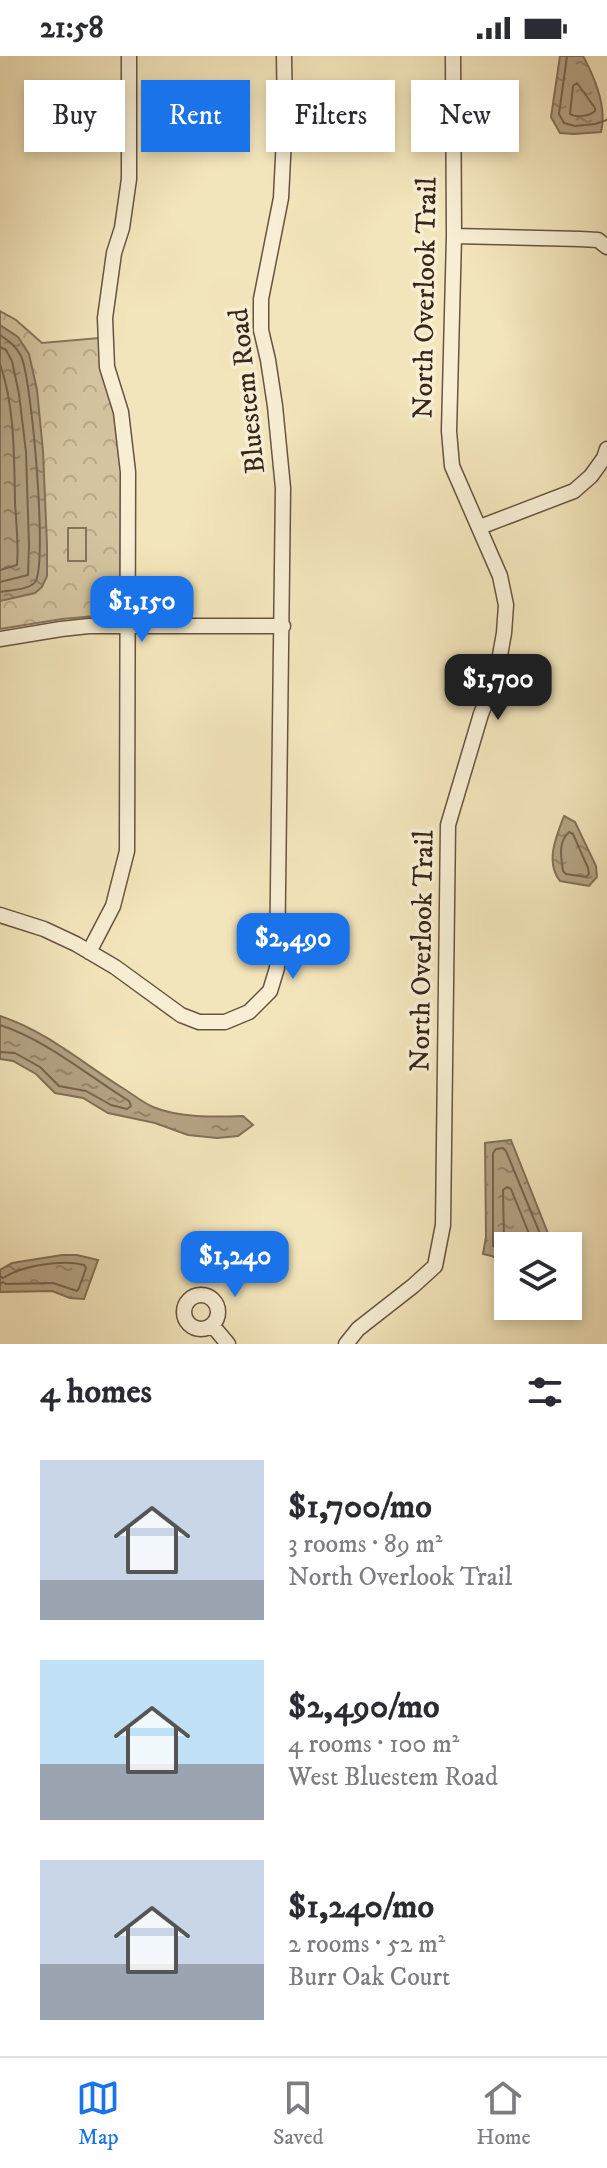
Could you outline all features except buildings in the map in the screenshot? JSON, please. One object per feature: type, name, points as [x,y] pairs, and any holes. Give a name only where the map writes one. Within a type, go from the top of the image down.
[{"type":"street","points":[[89,952],[113,906],[127,851],[128,472],[121,412],[107,367],[105,318],[129,179],[129,56]]},
{"type":"street","name":"Bluestem Road","points":[[0,915],[44,929],[89,952],[181,1015],[199,1022],[235,1020],[258,1005],[270,991],[277,968],[283,488],[275,406],[261,330],[261,299],[281,198],[284,56]]},
{"type":"street","name":"North Overlook Trail","points":[[346,1344],[358,1329],[435,1266],[443,1225],[448,825],[481,714],[496,678],[504,633],[506,605],[500,576],[452,466],[449,431],[454,236],[453,56]]},
{"type":"street","points":[[454,236],[598,240],[607,247]]},
{"type":"street","points":[[480,527],[574,491],[591,476],[607,449]]},
{"type":"street","points":[[0,639],[61,629],[128,625],[283,626]]},
{"type":"street","points":[[212,1325],[228,1344]]},
{"type":"green space","points":[[0,311],[16,320],[42,343],[99,338],[121,459],[120,599],[115,612],[107,615],[0,629]]},
{"type":"green space","points":[[68,528],[86,528],[86,561],[68,561]]},
{"type":"water","points":[[560,56],[583,56],[599,93],[601,132],[560,133],[551,117]]},
{"type":"water","points":[[0,325],[18,337],[29,354],[37,390],[43,451],[47,576],[35,593],[0,601]]},
{"type":"water","points":[[564,816],[575,822],[596,866],[597,877],[589,886],[560,881],[553,866],[553,849]]},
{"type":"water","points":[[0,1016],[48,1038],[153,1107],[186,1115],[243,1116],[253,1125],[238,1136],[217,1138],[188,1135],[155,1123],[108,1113],[83,1098],[55,1093],[36,1074],[13,1061],[0,1059]]},
{"type":"water","points":[[511,1140],[547,1232],[494,1232],[494,1257],[483,1254],[486,1237],[485,1143]]},
{"type":"water","points":[[62,1255],[98,1260],[84,1299],[70,1298],[52,1291],[0,1292],[0,1270],[12,1263]]}]
